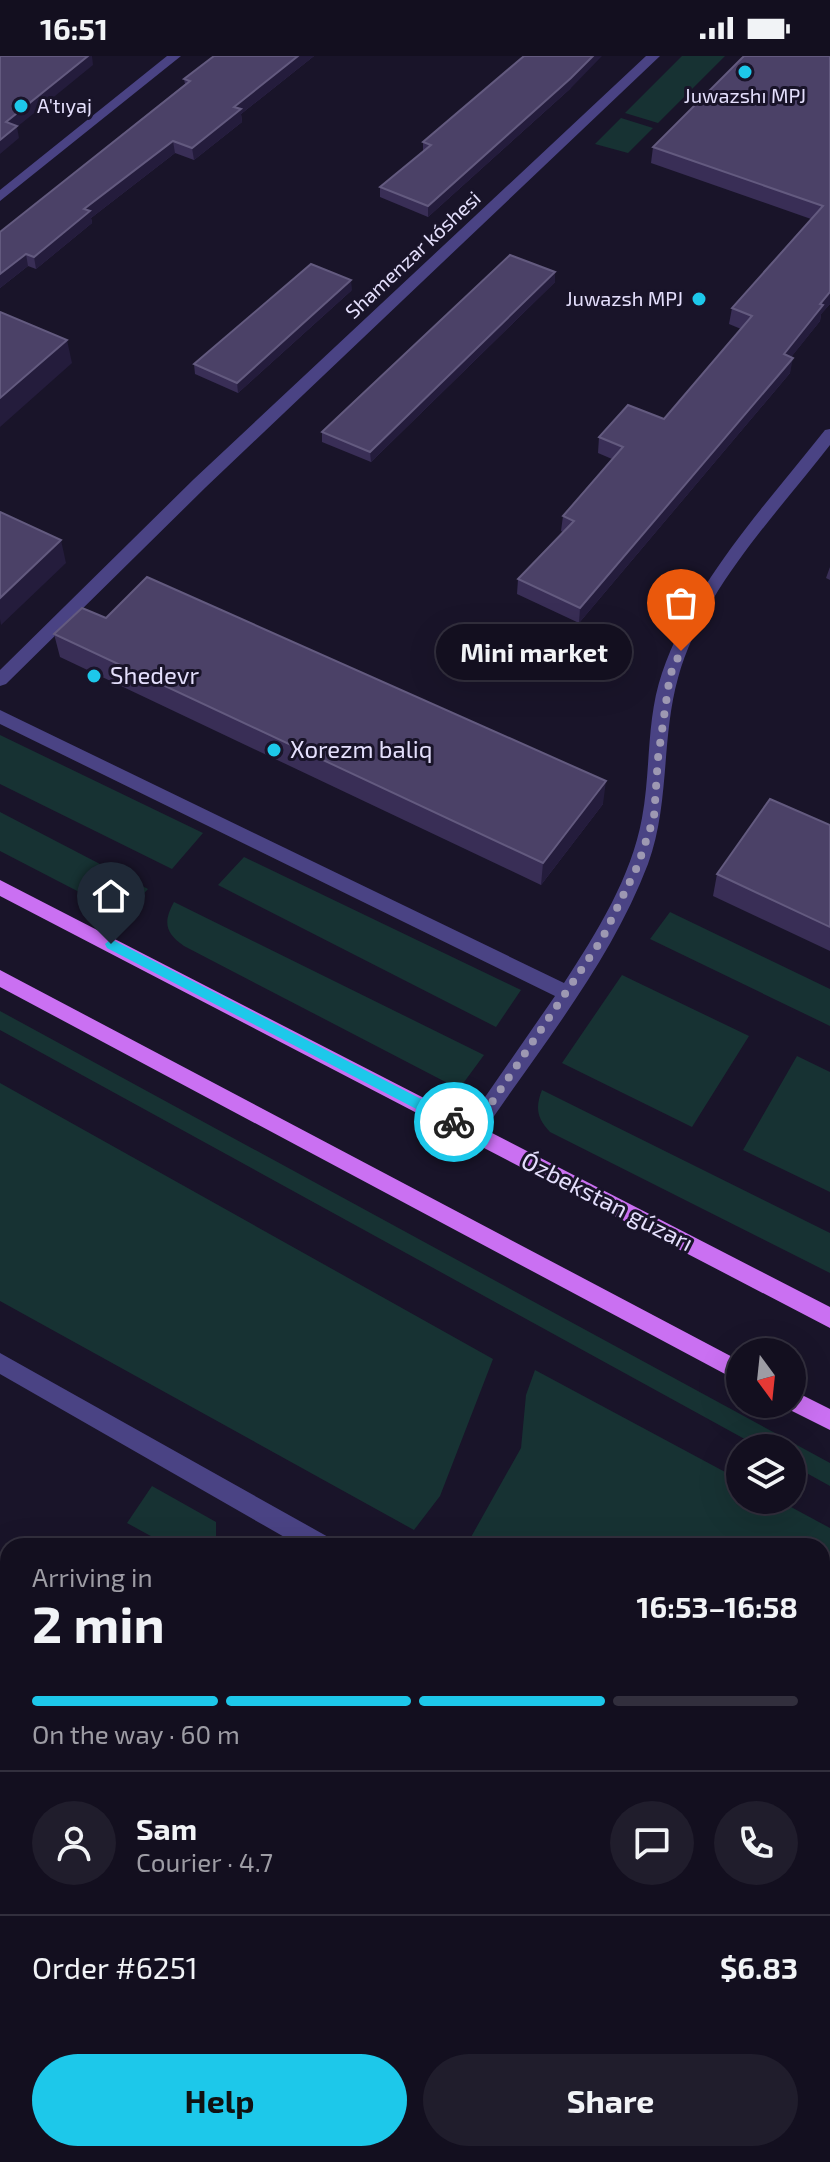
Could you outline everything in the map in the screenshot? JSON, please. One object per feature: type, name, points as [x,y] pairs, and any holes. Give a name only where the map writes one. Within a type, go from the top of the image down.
[{"type":"main road","name":"Ózbekstan gúzarı","points":[[0,887],[830,1318]]},
{"type":"main road","points":[[0,978],[726,1365]]},
{"type":"main road","points":[[806,1407],[830,1420]]},
{"type":"street","points":[[0,197],[175,56]]},
{"type":"street","name":"Shamenzar kóshesi","points":[[0,680],[200,483],[654,56]]},
{"type":"street","points":[[472,1132],[602,939],[638,865],[654,817],[658,758],[670,675],[703,602],[830,434]]},
{"type":"street","points":[[0,716],[565,992]]},
{"type":"street","points":[[0,1363],[308,1538]]},
{"type":"green space","points":[[682,56],[725,56],[658,123],[625,113]]},
{"type":"green space","points":[[621,118],[653,128],[628,153],[595,144]]},
{"type":"green space","points":[[0,735],[203,833],[172,869],[0,784]]},
{"type":"green space","points":[[0,812],[148,889],[133,905],[110,908],[0,851]]},
{"type":"green space","points":[[244,857],[521,990],[496,1027],[218,885]]},
{"type":"green space","points":[[174,902],[484,1055],[459,1089],[184,946],[168,927],[168,915]]},
{"type":"green space","points":[[670,912],[830,989],[830,1026],[650,939]]},
{"type":"green space","points":[[622,975],[749,1036],[692,1127],[562,1063]]},
{"type":"green space","points":[[0,1011],[726,1406],[726,1418],[747,1418],[777,1434],[736,1434],[0,1030]]},
{"type":"green space","points":[[797,1056],[830,1072],[830,1192],[743,1150]]},
{"type":"green space","points":[[0,1083],[493,1359],[440,1496],[414,1530],[0,1301]]},
{"type":"green space","points":[[542,1090],[830,1233],[830,1273],[550,1132],[538,1112]]},
{"type":"green space","points":[[535,1370],[726,1472],[726,1514],[804,1514],[830,1528],[830,1538],[470,1538],[521,1448],[526,1395]]},
{"type":"green space","points":[[806,1450],[830,1463],[830,1486],[806,1473]]},
{"type":"green space","points":[[152,1486],[216,1522],[216,1538],[154,1538],[127,1523]]},
{"type":"building","name":"A'tıyaj","points":[[0,56],[88,56],[6,122],[17,126],[0,140]]},
{"type":"building","points":[[214,56],[298,56],[234,107],[241,109],[192,148],[173,141],[84,209],[90,211],[34,257],[26,254],[0,274],[0,232],[190,81],[184,79]]},
{"type":"building","points":[[524,56],[593,56],[428,206],[380,187],[431,145],[423,142]]},
{"type":"building","points":[[744,56],[830,56],[830,292],[784,354],[793,358],[580,608],[518,579],[574,521],[563,516],[623,447],[599,437],[628,405],[664,419],[752,316],[732,308],[823,206],[653,147]]},
{"type":"building","points":[[510,255],[555,272],[370,452],[322,432]]},
{"type":"building","points":[[311,264],[351,280],[237,383],[194,364]]},
{"type":"building","points":[[0,312],[67,340],[0,398]]},
{"type":"building","points":[[0,512],[61,540],[0,598]]},
{"type":"building","points":[[147,577],[606,781],[543,863],[54,634],[82,608],[106,618]]},
{"type":"building","points":[[770,799],[830,825],[830,927],[717,874]]},
{"type":"way so far","points":[[454,1122],[472,1132],[602,939],[638,865],[654,817],[658,758],[670,675],[681,651]]},
{"type":"place","name":"Juwazshı MPJ","points":[[745,72]]},
{"type":"place","name":"A'tıyaj","points":[[21,106]]},
{"type":"place","name":"Juwazsh MPJ","points":[[699,299]]},
{"type":"place","name":"Mini market","points":[[681,651]]},
{"type":"place","name":"Shedevr","points":[[94,676]]},
{"type":"place","name":"Xorezm baliq","points":[[274,750]]},
{"type":"route","points":[[111,944],[454,1122]]}]
